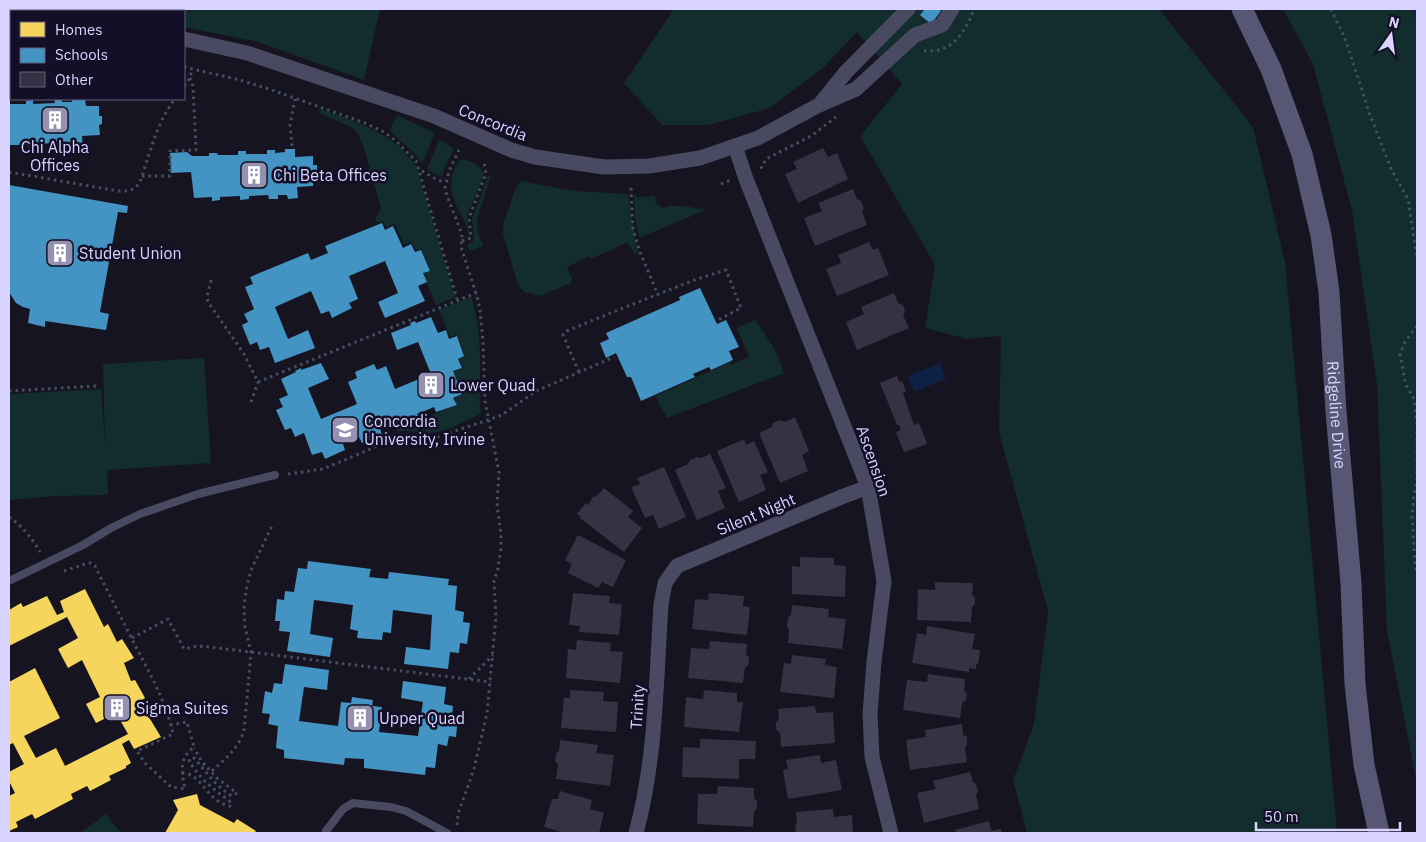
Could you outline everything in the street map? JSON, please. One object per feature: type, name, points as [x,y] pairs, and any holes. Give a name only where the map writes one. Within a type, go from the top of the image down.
[{"type":"street","name":"Concordia","points":[[819,105],[846,72],[908,9]]},
{"type":"street","name":"Concordia","points":[[185,39],[266,59],[434,116],[511,150],[535,157],[604,167],[649,166],[700,158],[758,138],[819,105],[856,89],[915,35],[942,25],[952,9]]},
{"type":"street","name":"Ridgeline Drive","points":[[1242,9],[1271,69],[1299,146],[1321,235],[1329,292],[1336,412],[1351,583],[1355,684],[1364,765],[1379,833]]},
{"type":"street","name":"Ascension","points":[[735,146],[746,179],[868,487],[884,581],[870,714],[872,757],[891,833]]},
{"type":"street","name":"Silent Night","points":[[666,583],[677,566],[868,487]]},
{"type":"street","name":"Trinity","points":[[636,833],[644,806],[651,756],[661,605],[666,583]]},
{"type":"lane","points":[[9,581],[83,545],[118,525],[162,506],[198,494],[275,475]]},
{"type":"lane","points":[[326,831],[343,809],[353,803],[391,807],[406,811],[448,833]]},
{"type":"path","points":[[1331,9],[1346,41],[1369,112],[1391,169],[1408,199],[1417,259]]},
{"type":"path","points":[[185,67],[240,80],[356,120],[384,132],[396,141],[416,161],[457,299]]},
{"type":"path","points":[[185,85],[190,78],[192,69]]},
{"type":"path","points":[[142,176],[170,176],[170,151],[196,150],[193,86],[190,78]]},
{"type":"path","points":[[292,146],[290,125],[295,99]]},
{"type":"path","points":[[9,172],[118,191],[130,191],[136,188],[142,176],[159,123],[173,100]]},
{"type":"path","points":[[456,833],[458,814],[474,769],[487,713],[496,617],[494,581],[501,548],[497,504],[498,465],[485,401],[480,310],[461,247],[462,234],[446,196],[445,188],[449,171],[459,150]]},
{"type":"path","points":[[462,241],[471,238],[469,218],[486,173],[484,162]]},
{"type":"path","points":[[422,171],[446,183]]},
{"type":"path","points":[[631,188],[633,228],[640,252],[658,295]]},
{"type":"path","points":[[578,372],[564,337],[567,331],[697,279],[726,270],[741,308],[718,320]]},
{"type":"path","points":[[211,280],[210,290],[206,296],[208,302],[244,354],[258,382],[251,402]]},
{"type":"path","points":[[258,382],[457,299],[476,293]]},
{"type":"path","points":[[1417,326],[1405,342],[1400,354],[1406,385],[1414,399],[1417,424]]},
{"type":"path","points":[[275,475],[323,469],[399,438],[434,438],[488,420],[502,415],[536,391],[614,357]]},
{"type":"path","points":[[9,391],[96,386]]},
{"type":"path","points":[[1417,432],[1417,480],[1412,516],[1417,572]]},
{"type":"path","points":[[9,517],[30,537],[53,575],[88,562],[94,564],[161,697],[171,725],[173,734],[137,751],[145,763],[171,787],[184,789],[181,767],[184,758],[194,747]]},
{"type":"path","points":[[212,771],[230,755],[242,737],[245,724],[251,652],[245,627],[244,608],[247,584],[257,556],[272,526]]},
{"type":"path","points":[[132,638],[168,619],[184,649],[196,646],[491,682]]},
{"type":"path","points":[[470,679],[493,655]]},
{"type":"path","points":[[171,725],[187,722],[194,747],[202,762],[218,779],[237,793],[232,796],[222,790],[193,757],[189,761],[200,776],[210,787],[232,803],[230,806],[208,793],[194,776],[182,773]]},
{"type":"green space","points":[[99,9],[380,9],[364,80],[258,42],[185,27],[185,10]]},
{"type":"green space","points":[[674,9],[1159,9],[1253,127],[1285,262],[1337,833],[1027,833],[1013,780],[1034,724],[1048,611],[999,432],[1001,336],[967,339],[925,328],[935,265],[860,136],[902,84],[857,32],[824,67],[770,108],[708,125],[662,125],[624,83]]},
{"type":"green space","points":[[1283,9],[1417,9],[1417,784],[1387,631],[1377,385],[1352,210],[1313,64]]},
{"type":"green space","points":[[318,108],[360,123],[386,137],[400,147],[416,166],[455,297],[436,305],[423,273],[430,270],[421,249],[416,250],[411,242],[404,245],[395,224],[386,227],[383,222],[377,222],[375,219],[381,208],[363,145],[357,132],[351,127],[321,114]]},
{"type":"green space","points":[[397,115],[435,133],[422,164],[412,151],[390,130]]},
{"type":"green space","points":[[439,140],[454,148],[442,177],[427,169]]},
{"type":"green space","points":[[463,159],[477,165],[483,172],[480,186],[468,213],[469,236],[451,189],[451,180],[455,167]]},
{"type":"green space","points":[[491,175],[477,219],[478,232],[483,246],[469,251],[467,244],[473,242],[474,238],[472,217],[487,177]]},
{"type":"green space","points":[[520,181],[575,191],[628,194],[638,253],[635,254],[628,242],[591,259],[589,256],[567,267],[572,279],[571,283],[540,296],[525,292],[518,285],[503,234],[503,225]]},
{"type":"green space","points":[[634,193],[637,197],[655,196],[656,203],[662,208],[678,206],[706,210],[639,238],[635,218]]},
{"type":"green space","points":[[471,297],[479,335],[481,414],[448,429],[435,432],[397,432],[396,429],[457,405],[454,398],[464,394],[453,372],[463,368],[458,359],[465,355],[457,335],[450,337],[439,310]]},
{"type":"green space","points":[[755,320],[776,352],[784,373],[667,418],[655,396],[730,362],[731,365],[749,357],[737,328]]},
{"type":"green space","points":[[204,358],[211,463],[107,470],[108,495],[55,496],[9,500],[9,394],[101,389],[105,445],[103,364]]},
{"type":"green space","points":[[106,814],[121,833],[81,833]]},
{"type":"water","points":[[940,363],[946,379],[914,392],[908,376]]},
{"type":"building: Homes","name":"Sigma Suites","points":[[85,589],[104,627],[108,624],[117,642],[122,639],[134,658],[124,663],[131,681],[135,680],[145,698],[142,700],[150,719],[161,737],[134,749],[129,740],[122,744],[131,763],[126,768],[109,776],[111,780],[90,791],[87,786],[71,794],[73,799],[35,819],[32,814],[16,822],[18,827],[9,831],[9,796],[15,793],[9,781],[9,772],[24,764],[13,743],[9,745],[9,682],[35,668],[60,718],[24,736],[36,758],[56,748],[65,766],[128,734],[116,713],[96,723],[86,704],[100,697],[82,660],[68,668],[58,649],[78,638],[67,617],[9,646],[9,610],[21,603],[23,607],[47,596],[57,615],[64,612],[60,601]]},
{"type":"building: Homes","points":[[197,794],[200,805],[234,823],[237,819],[256,831],[254,833],[165,833],[178,810],[173,800]]},
{"type":"building: Schools","points":[[925,9],[938,9],[941,11],[931,24],[920,15]]},
{"type":"building: Schools","name":"Chi Alpha Offices","points":[[33,100],[33,104],[55,103],[54,100],[72,102],[72,100],[85,100],[86,106],[99,106],[99,116],[102,116],[102,124],[99,125],[100,135],[82,136],[83,146],[75,147],[74,143],[64,143],[64,147],[57,147],[57,143],[35,144],[35,148],[28,148],[27,145],[9,145],[9,104],[26,104],[26,101]]},
{"type":"building: Schools","name":"Chi Beta Offices","points":[[285,149],[295,149],[295,157],[313,156],[313,165],[317,165],[317,177],[313,177],[313,186],[297,187],[298,198],[288,199],[287,195],[278,195],[278,199],[269,199],[268,195],[249,196],[249,199],[240,200],[240,196],[220,197],[220,200],[212,201],[212,197],[194,198],[191,172],[171,173],[170,153],[187,152],[192,156],[209,156],[209,153],[238,155],[238,151],[246,151],[246,154],[267,154],[267,150],[275,150],[275,153],[285,152]]},
{"type":"building: Schools","name":"Student Union","points":[[9,185],[128,206],[127,213],[118,212],[100,312],[109,314],[106,330],[45,321],[45,327],[28,323],[30,309],[16,303],[9,292]]},
{"type":"building: Schools","points":[[382,223],[385,230],[393,226],[403,248],[411,244],[415,252],[421,250],[430,271],[423,273],[427,282],[418,286],[425,301],[385,318],[378,302],[398,293],[385,261],[349,276],[358,299],[349,303],[352,308],[332,318],[329,311],[321,314],[311,291],[275,307],[288,339],[308,330],[315,348],[275,363],[269,347],[260,350],[257,342],[250,345],[242,325],[248,322],[244,314],[254,309],[245,287],[253,284],[250,277],[308,253],[311,260],[328,253],[325,246]]},
{"type":"building: Schools","points":[[700,288],[717,324],[726,320],[739,347],[729,351],[733,360],[711,370],[709,367],[693,374],[695,377],[641,401],[631,377],[627,377],[616,353],[606,358],[600,343],[609,339],[606,333],[680,300],[679,297]]},
{"type":"building: Schools","name":"Lower Quad","points":[[431,317],[438,333],[446,330],[449,339],[457,336],[464,356],[458,359],[462,368],[453,371],[462,394],[453,398],[457,405],[436,412],[434,407],[417,414],[420,419],[399,428],[395,421],[380,428],[382,436],[362,443],[359,437],[343,444],[345,450],[325,459],[322,452],[312,455],[304,433],[295,437],[291,428],[285,430],[276,410],[283,407],[279,399],[288,395],[281,379],[301,368],[301,370],[321,363],[329,379],[308,388],[321,419],[357,404],[348,382],[357,378],[355,372],[374,364],[377,370],[386,366],[395,389],[431,374],[418,342],[397,350],[391,333],[411,325],[410,323],[415,321],[416,323]]},
{"type":"building: Schools","name":"Upper Quad","points":[[308,561],[371,569],[369,577],[388,579],[389,572],[449,579],[448,585],[457,586],[455,610],[464,612],[463,622],[470,623],[467,644],[460,643],[459,653],[450,652],[448,669],[404,664],[406,647],[430,650],[432,615],[393,610],[391,633],[383,632],[382,640],[357,638],[358,631],[350,629],[353,605],[314,600],[310,634],[333,638],[330,657],[287,651],[290,632],[279,631],[280,621],[275,621],[277,599],[284,600],[285,591],[294,592],[298,568],[307,569]]},
{"type":"building: Schools","name":"Upper Quad","points":[[285,664],[329,670],[327,690],[304,687],[299,721],[338,726],[341,702],[351,703],[352,697],[373,700],[372,706],[382,707],[379,732],[418,736],[423,702],[401,698],[403,681],[446,687],[444,704],[453,706],[452,715],[458,716],[456,737],[449,736],[447,746],[438,744],[435,768],[426,767],[425,775],[364,768],[364,759],[345,758],[344,765],[284,758],[284,750],[276,748],[278,726],[268,724],[270,714],[262,713],[265,691],[272,693],[274,683],[282,684]]},
{"type":"building: Other","points":[[823,148],[828,157],[837,153],[848,179],[798,203],[785,174],[797,169],[793,162]]},
{"type":"building: Other","points":[[853,189],[857,199],[861,201],[864,208],[862,212],[867,225],[815,246],[804,218],[822,211],[818,203]]},
{"type":"building: Other","points":[[869,242],[873,250],[878,248],[889,275],[837,296],[826,269],[841,263],[838,255]]},
{"type":"building: Other","points":[[894,293],[898,303],[903,305],[905,311],[903,315],[909,328],[857,350],[846,322],[864,314],[861,307]]},
{"type":"building: Other","points":[[897,376],[899,382],[902,381],[906,391],[903,393],[914,425],[919,423],[927,444],[904,452],[896,432],[901,430],[899,425],[897,425],[880,383]]},
{"type":"building: Other","points":[[795,417],[809,451],[802,455],[808,471],[780,483],[759,433],[772,427],[773,423],[781,420],[785,422]]},
{"type":"building: Other","points":[[744,439],[746,445],[754,441],[768,472],[760,475],[766,490],[739,502],[717,451]]},
{"type":"building: Other","points":[[710,454],[726,488],[718,491],[725,508],[697,520],[675,470],[688,464],[690,460]]},
{"type":"building: Other","points":[[664,467],[686,517],[659,529],[653,515],[645,518],[631,487],[640,484],[637,478]]},
{"type":"building: Other","points":[[604,488],[633,511],[628,517],[642,528],[624,552],[577,514],[586,503],[588,505],[593,497],[597,496]]},
{"type":"building: Other","points":[[578,535],[626,560],[613,587],[602,582],[598,588],[568,573],[572,564],[565,560]]},
{"type":"building: Other","points":[[800,557],[834,558],[834,565],[846,566],[845,597],[792,594],[792,566],[800,567]]},
{"type":"building: Other","points":[[935,582],[973,583],[972,594],[975,597],[975,604],[972,607],[971,622],[917,620],[918,589],[935,590]]},
{"type":"building: Other","points":[[573,593],[610,596],[609,603],[622,604],[619,635],[579,632],[580,626],[570,625]]},
{"type":"building: Other","points":[[709,593],[744,596],[743,606],[750,607],[747,635],[692,629],[695,599],[708,600]]},
{"type":"building: Other","points":[[792,605],[829,609],[828,617],[846,619],[842,649],[788,643],[789,629],[787,626]]},
{"type":"building: Other","points":[[927,626],[975,634],[972,649],[980,650],[976,669],[969,668],[969,672],[912,663],[917,633],[926,635]]},
{"type":"building: Other","points":[[577,640],[611,643],[610,651],[623,652],[620,683],[566,678],[568,649],[576,650]]},
{"type":"building: Other","points":[[710,641],[747,644],[746,654],[749,657],[743,683],[688,678],[691,648],[709,649]]},
{"type":"building: Other","points":[[792,655],[826,659],[825,665],[837,667],[834,698],[780,692],[784,663],[791,664]]},
{"type":"building: Other","points":[[928,674],[965,679],[964,690],[967,693],[966,700],[962,703],[960,718],[903,710],[907,680],[927,682]]},
{"type":"building: Other","points":[[570,690],[604,692],[603,701],[618,702],[616,732],[561,728],[564,698],[570,698]]},
{"type":"building: Other","points":[[704,690],[737,693],[737,702],[743,702],[739,732],[684,727],[686,697],[703,699]]},
{"type":"building: Other","points":[[815,706],[816,713],[833,712],[835,743],[781,747],[780,733],[776,729],[776,723],[779,719],[778,709]]},
{"type":"building: Other","points":[[962,724],[963,735],[967,737],[965,748],[967,762],[910,770],[906,740],[926,737],[925,730]]},
{"type":"building: Other","points":[[700,739],[756,741],[755,759],[739,759],[739,779],[682,777],[683,747],[700,748]]},
{"type":"building: Other","points":[[560,740],[598,745],[596,753],[614,755],[610,786],[556,779],[558,764],[555,761],[556,754],[559,751]]},
{"type":"building: Other","points":[[820,755],[821,763],[836,760],[842,790],[788,799],[783,770],[788,769],[786,760]]},
{"type":"building: Other","points":[[970,772],[978,791],[976,795],[979,809],[924,823],[917,793],[936,789],[933,781]]},
{"type":"building: Other","points":[[718,786],[754,788],[757,808],[754,812],[753,827],[697,824],[698,794],[717,794]]},
{"type":"building: Other","points":[[560,791],[592,800],[590,809],[604,813],[599,833],[565,833],[544,827],[552,799],[558,799]]},
{"type":"building: Other","points":[[833,809],[834,817],[852,815],[853,833],[796,833],[796,812]]},
{"type":"building: Other","points":[[989,821],[991,831],[1001,829],[1002,833],[956,833],[955,830]]},
{"type":"waterway","points":[[1414,9],[1417,17]]},
{"type":"place","name":"Chi Alpha Offices","points":[[55,120]]},
{"type":"place","name":"Chi Beta Offices","points":[[254,175]]},
{"type":"place","name":"Student Union","points":[[60,253]]},
{"type":"place","name":"Lower Quad","points":[[431,385]]},
{"type":"place","name":"Concordia University, Irvine","points":[[345,430]]},
{"type":"place","name":"Sigma Suites","points":[[117,708]]},
{"type":"place","name":"Upper Quad","points":[[360,718]]}]
